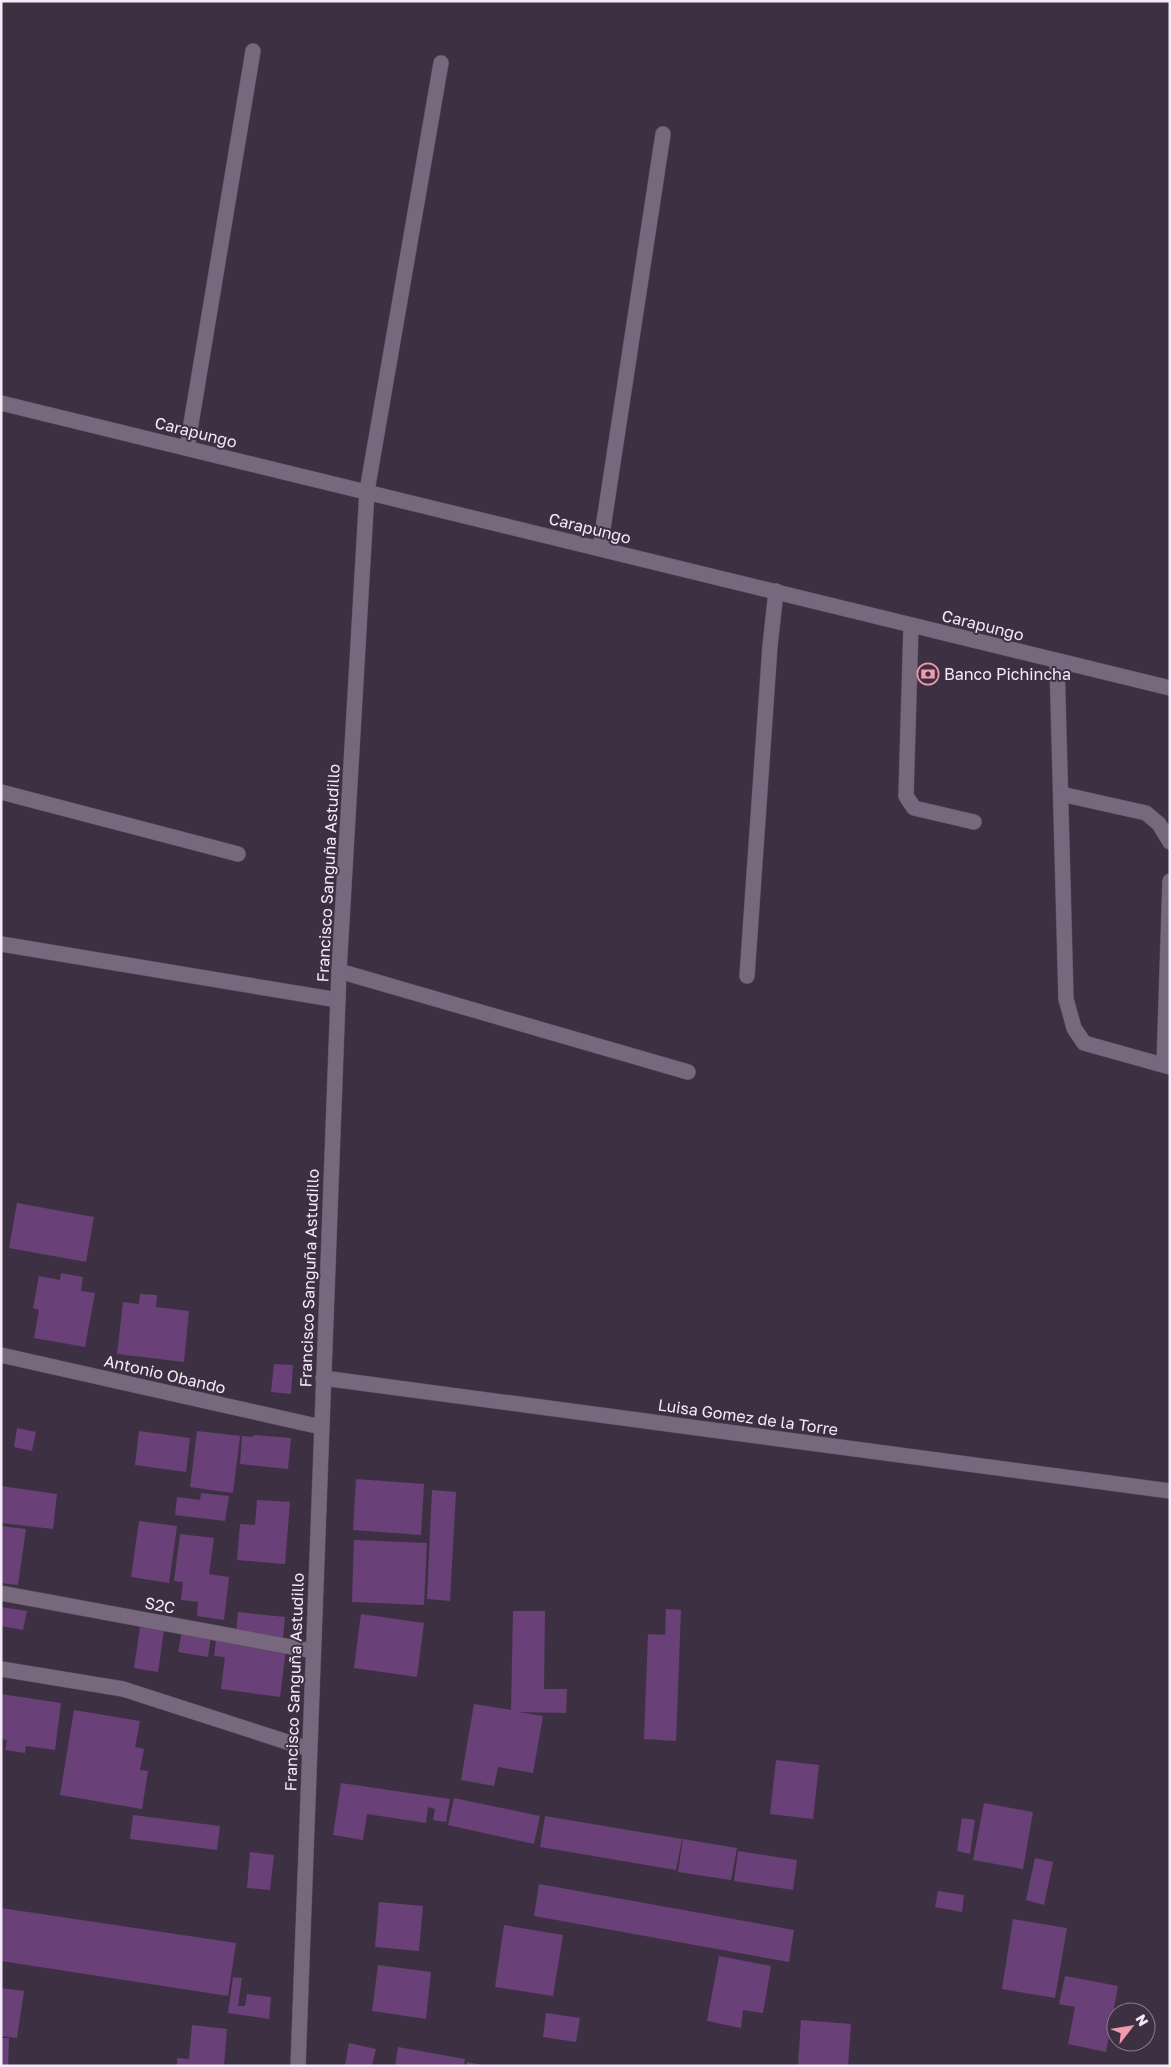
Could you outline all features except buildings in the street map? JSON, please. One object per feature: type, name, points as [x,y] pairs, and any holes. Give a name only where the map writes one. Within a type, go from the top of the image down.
[{"type":"street","points":[[187,448],[253,51]]},
{"type":"street","name":"Francisco Sanguña Astudillo","points":[[298,2066],[339,971],[367,491],[441,63]]},
{"type":"street","points":[[600,548],[663,134]]},
{"type":"street","name":"Carapungo","points":[[1,403],[1170,688]]},
{"type":"street","points":[[747,976],[770,646],[776,591]]},
{"type":"street","points":[[911,625],[906,796],[914,808],[974,822]]},
{"type":"street","points":[[1057,661],[1066,1000],[1074,1028],[1084,1043],[1167,1066],[1170,881]]},
{"type":"street","points":[[1,792],[238,854]]},
{"type":"street","points":[[1061,794],[1146,813],[1159,824],[1170,842]]},
{"type":"street","points":[[1,944],[338,1000]]},
{"type":"street","points":[[339,971],[688,1072]]},
{"type":"street","name":"Antonio Obando","points":[[1,1355],[321,1427]]},
{"type":"street","name":"Luisa Gomez de la Torre","points":[[323,1378],[1170,1491]]},
{"type":"street","name":"S2C","points":[[1,1592],[313,1651]]},
{"type":"street","points":[[1,1669],[123,1689],[309,1749]]},
{"type":"place","name":"Banco Pichincha","points":[[928,674]]}]
